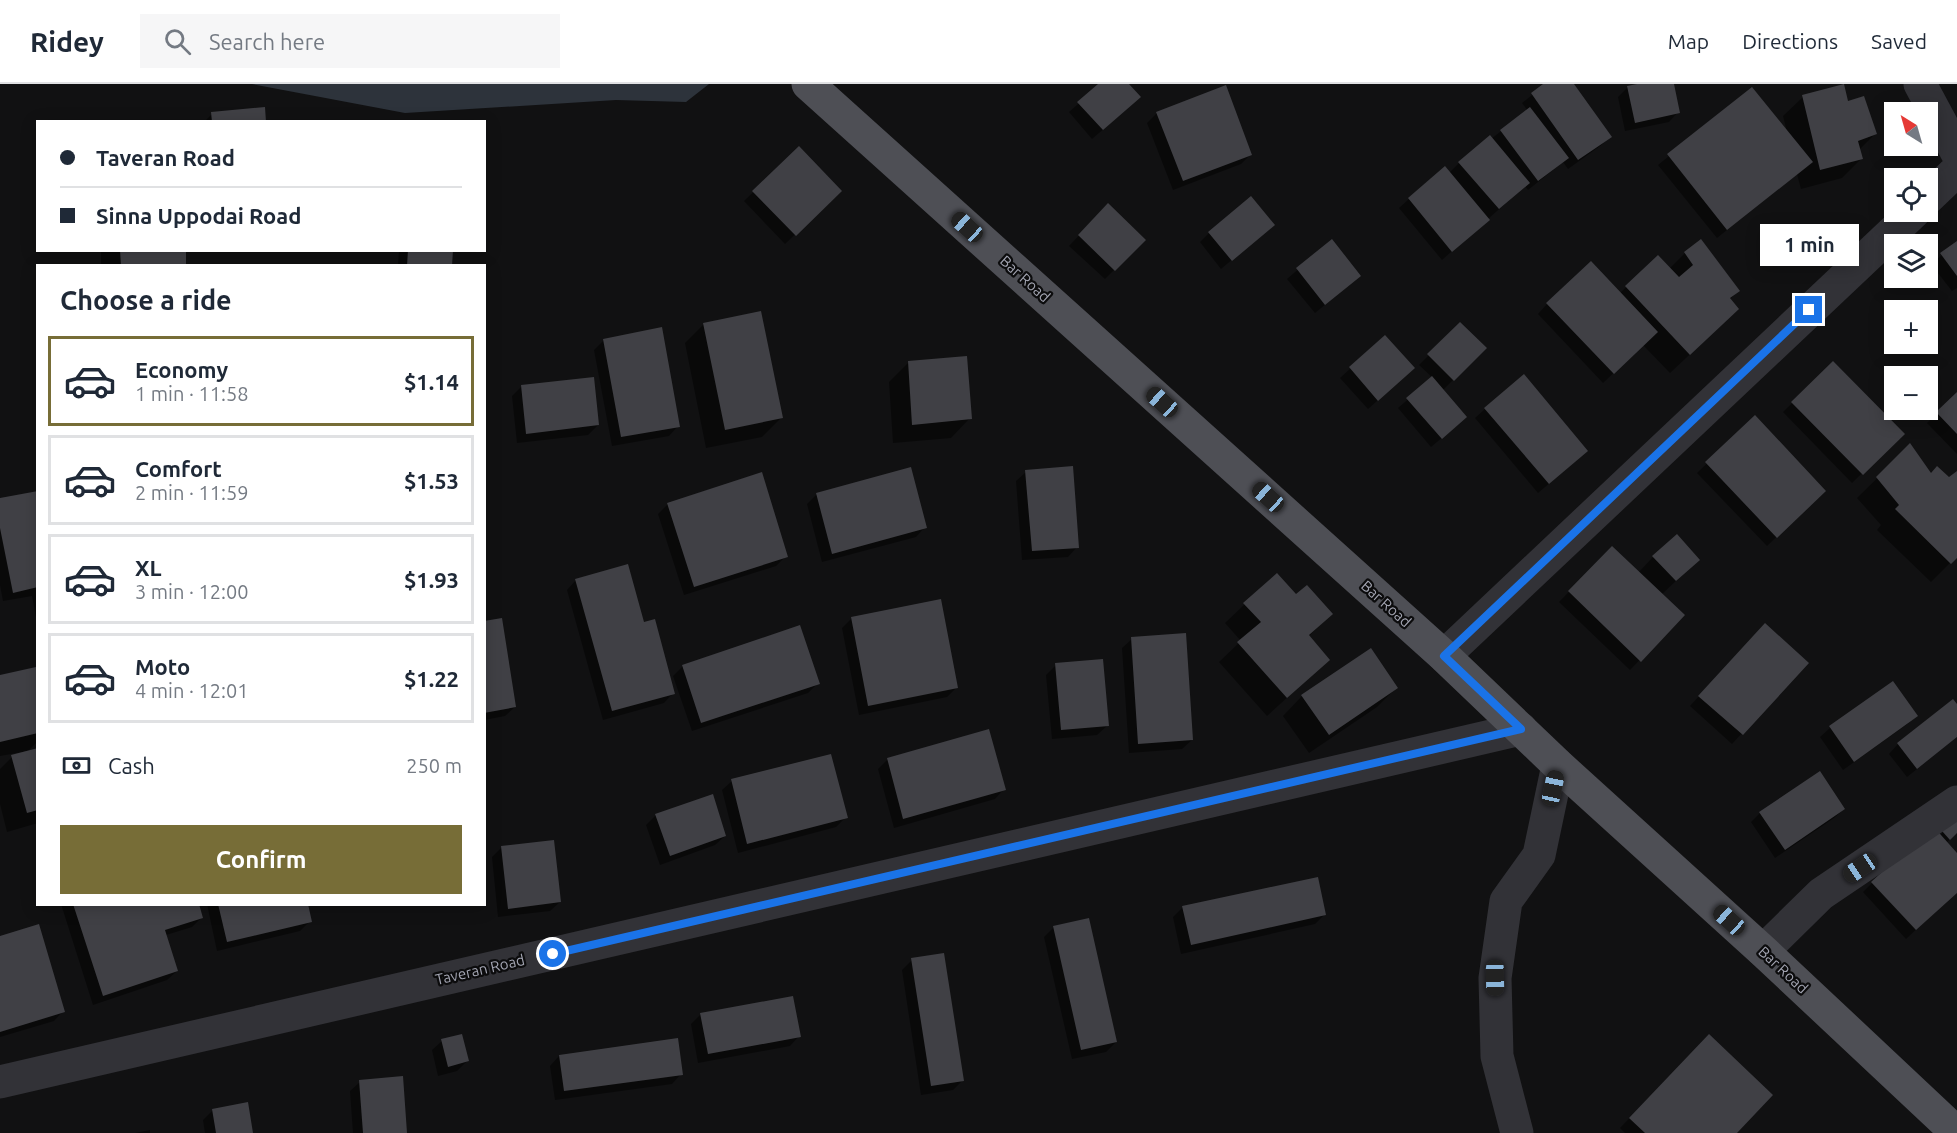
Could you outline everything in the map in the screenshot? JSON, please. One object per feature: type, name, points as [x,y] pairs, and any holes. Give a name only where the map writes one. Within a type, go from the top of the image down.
[{"type":"main road","name":"Bar Road","points":[[808,84],[1444,656],[1558,765],[1763,951],[1957,1132]]},
{"type":"street","points":[[1920,84],[1957,153]]},
{"type":"street","points":[[1938,188],[1957,170]]},
{"type":"street","points":[[1444,656],[1903,222]]},
{"type":"street","name":"Taveran Road","points":[[0,1082],[1521,729]]},
{"type":"street","points":[[1517,1133],[1497,1056],[1495,978],[1506,901],[1539,855],[1558,765]]},
{"type":"street","points":[[1763,951],[1821,894],[1957,802]]},
{"type":"shaded area","points":[[252,84],[709,84],[686,102],[616,100],[405,113]]},
{"type":"building","points":[[1098,84],[1129,84],[1141,97],[1103,130],[1077,102]]},
{"type":"building","points":[[1543,84],[1574,84],[1612,137],[1578,160],[1531,93]]},
{"type":"building","points":[[1674,84],[1680,113],[1635,123],[1627,86]]},
{"type":"building","points":[[1844,84],[1848,101],[1864,96],[1877,134],[1858,141],[1863,159],[1820,170],[1802,95]]},
{"type":"building","points":[[1226,85],[1252,155],[1183,181],[1156,112]]},
{"type":"building","points":[[1752,87],[1813,162],[1727,230],[1667,154]]},
{"type":"building","points":[[265,107],[266,120],[212,120],[211,112]]},
{"type":"building","points":[[1530,107],[1569,158],[1538,181],[1500,130]]},
{"type":"building","points":[[1490,135],[1530,183],[1499,209],[1458,162]]},
{"type":"building","points":[[799,146],[842,191],[796,236],[752,191]]},
{"type":"building","points":[[1445,166],[1490,220],[1452,252],[1408,198]]},
{"type":"building","points":[[1251,196],[1275,225],[1232,261],[1208,232]]},
{"type":"building","points":[[1108,203],[1146,240],[1115,271],[1078,235]]},
{"type":"building","points":[[1332,239],[1361,276],[1325,305],[1296,268]]},
{"type":"building","points":[[1701,239],[1740,291],[1730,298],[1739,309],[1690,355],[1625,286],[1658,255],[1679,277],[1693,265],[1684,252]]},
{"type":"building","points":[[1957,241],[1957,276],[1940,253]]},
{"type":"building","points":[[120,252],[186,252],[186,264],[121,264]]},
{"type":"building","points":[[408,252],[453,252],[452,264],[407,264]]},
{"type":"building","points":[[1591,261],[1658,332],[1614,374],[1546,303]]},
{"type":"building","points":[[761,311],[783,418],[725,430],[703,323]]},
{"type":"building","points":[[1460,322],[1487,348],[1454,381],[1427,354]]},
{"type":"building","points":[[662,327],[680,427],[621,437],[603,339]]},
{"type":"building","points":[[1385,335],[1415,368],[1378,401],[1349,367]]},
{"type":"building","points":[[967,356],[972,419],[912,425],[908,361]]},
{"type":"building","points":[[1833,361],[1884,413],[1884,420],[1891,420],[1905,434],[1863,475],[1791,402]]},
{"type":"building","points":[[1524,374],[1588,451],[1549,484],[1484,408]]},
{"type":"building","points":[[1432,376],[1467,417],[1442,439],[1406,398]]},
{"type":"building","points":[[594,377],[599,425],[526,434],[521,385]]},
{"type":"building","points":[[1957,392],[1957,434],[1938,414],[1938,410]]},
{"type":"building","points":[[1755,415],[1826,491],[1777,538],[1705,462]]},
{"type":"building","points":[[1910,443],[1931,473],[1937,466],[1949,477],[1957,471],[1957,558],[1951,564],[1895,509],[1899,505],[1876,477]]},
{"type":"building","points":[[1073,466],[1079,548],[1032,551],[1025,470]]},
{"type":"building","points":[[911,467],[927,528],[832,554],[816,493]]},
{"type":"building","points":[[762,472],[788,557],[694,587],[667,503]]},
{"type":"building","points":[[36,491],[36,587],[13,593],[0,528],[0,498]]},
{"type":"building","points":[[1677,534],[1700,560],[1676,581],[1652,556]]},
{"type":"building","points":[[1612,546],[1685,615],[1641,662],[1568,591]]},
{"type":"building","points":[[628,564],[644,622],[655,619],[675,694],[612,711],[575,579]]},
{"type":"building","points":[[1277,573],[1296,594],[1307,585],[1333,614],[1309,635],[1330,660],[1287,698],[1237,642],[1261,622],[1243,603]]},
{"type":"building","points":[[941,599],[958,688],[868,706],[851,617]]},
{"type":"building","points":[[502,618],[516,707],[486,713],[486,621]]},
{"type":"building","points":[[1765,623],[1809,663],[1743,735],[1698,696]]},
{"type":"building","points":[[800,625],[820,684],[701,723],[682,665]]},
{"type":"building","points":[[1186,633],[1193,740],[1138,744],[1131,637]]},
{"type":"building","points":[[1371,648],[1398,688],[1329,735],[1301,695]]},
{"type":"building","points":[[1103,659],[1109,726],[1061,730],[1055,663]]},
{"type":"building","points":[[36,667],[36,733],[0,742],[0,675]]},
{"type":"building","points":[[1893,681],[1918,716],[1854,762],[1829,726]]},
{"type":"building","points":[[1953,699],[1957,704],[1957,737],[1917,769],[1897,743]]},
{"type":"building","points":[[989,729],[1006,790],[903,819],[887,758]]},
{"type":"building","points":[[36,749],[36,811],[27,813],[11,755]]},
{"type":"building","points":[[831,754],[848,818],[747,844],[731,779]]},
{"type":"building","points":[[1820,771],[1845,809],[1785,850],[1759,812]]},
{"type":"building","points":[[713,794],[726,836],[670,856],[655,814]]},
{"type":"building","points":[[1957,817],[1957,833],[1950,840],[1942,831]]},
{"type":"building","points":[[1933,826],[1957,853],[1957,893],[1916,930],[1871,882]]},
{"type":"building","points":[[554,840],[561,902],[508,909],[501,846]]},
{"type":"building","points":[[1318,877],[1326,915],[1191,945],[1182,906]]},
{"type":"building","points":[[74,906],[200,906],[203,918],[165,930],[178,971],[103,996]]},
{"type":"building","points":[[218,906],[308,906],[312,922],[227,942]]},
{"type":"building","points":[[1089,918],[1117,1042],[1081,1050],[1053,926]]},
{"type":"building","points":[[39,924],[65,1012],[0,1032],[0,936]]},
{"type":"building","points":[[944,953],[964,1081],[931,1086],[911,958]]},
{"type":"building","points":[[793,996],[801,1037],[708,1054],[700,1013]]},
{"type":"building","points":[[462,1034],[469,1061],[448,1067],[441,1039]]},
{"type":"building","points":[[1709,1034],[1773,1095],[1737,1133],[1645,1133],[1629,1118]]},
{"type":"building","points":[[678,1038],[683,1075],[564,1091],[559,1055]]},
{"type":"building","points":[[403,1076],[407,1133],[363,1133],[359,1080]]},
{"type":"building","points":[[248,1102],[253,1133],[216,1133],[212,1109]]},
{"type":"route","points":[[553,954],[1521,729],[1444,656],[1809,310]]}]
